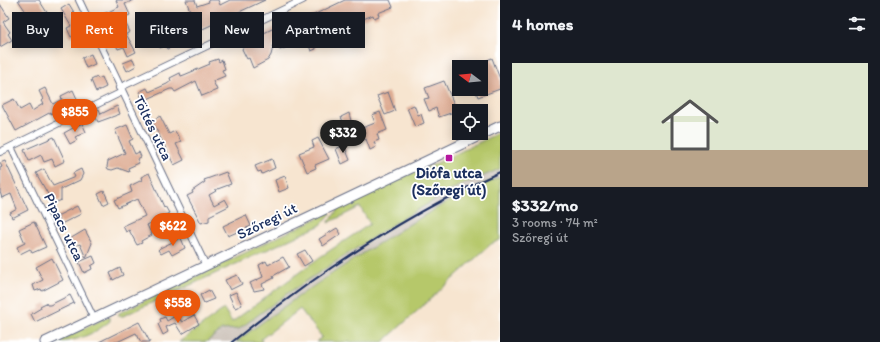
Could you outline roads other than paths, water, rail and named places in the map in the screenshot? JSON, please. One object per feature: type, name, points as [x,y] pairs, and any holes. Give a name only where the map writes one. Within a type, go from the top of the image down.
[{"type":"main road","name":"Szőregi út","points":[[45,342],[500,126]]},
{"type":"street","name":"Töltés utca","points":[[79,0],[120,90],[206,266]]},
{"type":"street","points":[[0,152],[120,90],[303,0]]},
{"type":"street","name":"Pipacs utca","points":[[11,146],[94,319]]},
{"type":"railway","points":[[232,342],[294,294],[360,249],[429,208],[500,172]]},
{"type":"place","name":"Diófa utca (Szőregi út)","points":[[449,158]]}]
